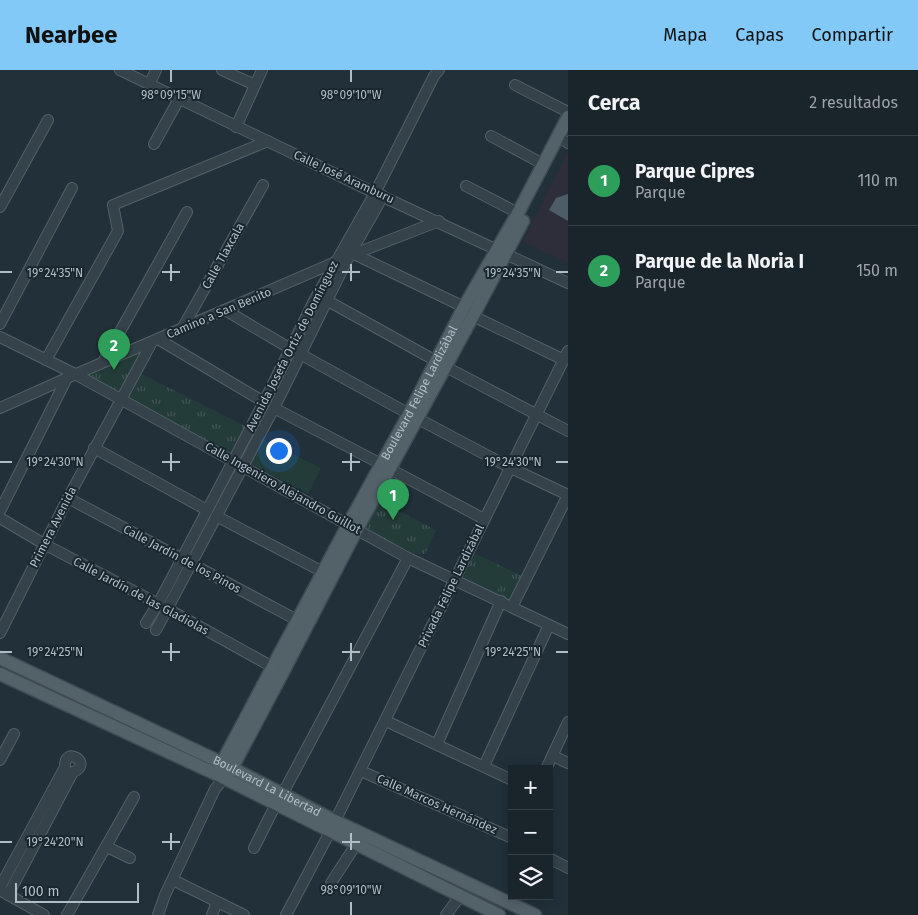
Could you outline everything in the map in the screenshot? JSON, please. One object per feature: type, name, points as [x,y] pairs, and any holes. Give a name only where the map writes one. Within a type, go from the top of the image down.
[{"type":"main road","name":"Boulevard Felipe Lardizábal","points":[[223,771],[469,312],[549,159],[568,117]]},
{"type":"main road","name":"Boulevard Felipe Lardizábal","points":[[501,251],[518,213],[549,159],[567,140]]},
{"type":"main road","name":"Boulevard Felipe Lardizábal","points":[[278,670],[297,620],[323,572],[353,526]]},
{"type":"main road","name":"Boulevard La Libertad","points":[[0,658],[333,826],[535,915]]},
{"type":"main road","name":"Boulevard La Libertad","points":[[0,674],[223,771]]},
{"type":"main road","name":"Boulevard La Libertad","points":[[333,826],[357,843],[499,915]]},
{"type":"street","name":"Calle José Aramburu","points":[[120,70],[236,127],[568,283]]},
{"type":"street","points":[[149,85],[156,70]]},
{"type":"street","points":[[222,70],[255,85]]},
{"type":"street","points":[[236,127],[262,70]]},
{"type":"street","name":"Avenida Josefa Ortiz de Domínguez","points":[[237,464],[274,408],[352,255],[434,76],[439,70]]},
{"type":"street","points":[[515,86],[568,112]]},
{"type":"street","points":[[154,144],[179,99]]},
{"type":"street","points":[[0,207],[48,120]]},
{"type":"street","points":[[491,136],[549,159]]},
{"type":"street","points":[[46,360],[118,231],[112,205],[268,141]]},
{"type":"street","name":"Calle Tlaxcala","points":[[184,327],[263,185]]},
{"type":"street","points":[[466,186],[518,213]]},
{"type":"street","points":[[0,324],[72,188]]},
{"type":"street","name":"Avenida Josefa Ortiz de Domínguez","points":[[146,623],[181,559],[211,513],[237,464],[264,402],[334,263],[379,194]]},
{"type":"street","points":[[103,362],[187,212]]},
{"type":"street","name":"Camino a San Benito","points":[[0,408],[352,255],[439,221]]},
{"type":"street","points":[[352,255],[469,312],[566,356]]},
{"type":"street","points":[[328,301],[441,364],[568,431]]},
{"type":"street","points":[[225,310],[291,349],[414,416],[509,467],[568,495],[512,607]]},
{"type":"street","name":"Calle Ingeniero Alejandro Guillot","points":[[0,337],[46,360],[71,376],[120,399],[408,558],[568,634]]},
{"type":"street","points":[[155,341],[264,402]]},
{"type":"street","name":"Primera Avenida","points":[[0,633],[120,399],[155,341]]},
{"type":"street","name":"Privada Felipe Lardizábal","points":[[286,915],[362,770],[509,467],[566,356]]},
{"type":"street","points":[[0,511],[71,376]]},
{"type":"street","points":[[274,408],[484,519]]},
{"type":"street","points":[[94,448],[323,572]]},
{"type":"street","name":"Calle Jardín de los Pinos","points":[[68,498],[297,620]]},
{"type":"street","name":"Avenida Josefa Ortiz de Domínguez","points":[[156,630],[191,564],[211,513]]},
{"type":"street","name":"Calle Jardín de las Gladiolas","points":[[0,518],[44,544],[168,609],[278,670]]},
{"type":"street","points":[[254,848],[408,558]]},
{"type":"street","points":[[437,744],[501,601]]},
{"type":"street","points":[[484,766],[550,625]]},
{"type":"street","points":[[386,720],[508,778]]},
{"type":"street","points":[[548,765],[568,722]]},
{"type":"street","points":[[0,760],[14,734]]},
{"type":"street","points":[[553,756],[568,763]]},
{"type":"street","points":[[44,915],[3,891],[69,770]]},
{"type":"street","name":"Calle Marcos Hernández","points":[[362,770],[508,836]]},
{"type":"street","points":[[158,915],[223,771]]},
{"type":"street","points":[[67,915],[134,797]]},
{"type":"street","points":[[331,883],[357,843]]},
{"type":"street","points":[[107,847],[130,858]]},
{"type":"street","points":[[553,860],[568,868]]},
{"type":"street","points":[[173,880],[244,915]]},
{"type":"street","points":[[446,915],[460,896]]},
{"type":"street","points":[[212,915],[217,902]]},
{"type":"shaded area","points":[[568,151],[568,263],[523,242]]},
{"type":"green space","points":[[146,348],[117,393],[83,375]]},
{"type":"green space","points":[[142,374],[245,426],[229,454],[128,400]]},
{"type":"green space","points":[[260,438],[321,468],[308,494],[247,462]]},
{"type":"green space","points":[[380,501],[436,530],[425,554],[415,554],[365,530]]},
{"type":"green space","points":[[474,553],[524,577],[512,601],[463,577]]},
{"type":"green space","points":[[470,566],[502,581],[496,593],[465,577]]},
{"type":"building","points":[[568,194],[568,221],[549,210],[556,198]]},
{"type":"place","name":"Parque de la Noria I","points":[[114,370]]},
{"type":"place","name":"Parque Cipres","points":[[393,520]]}]
